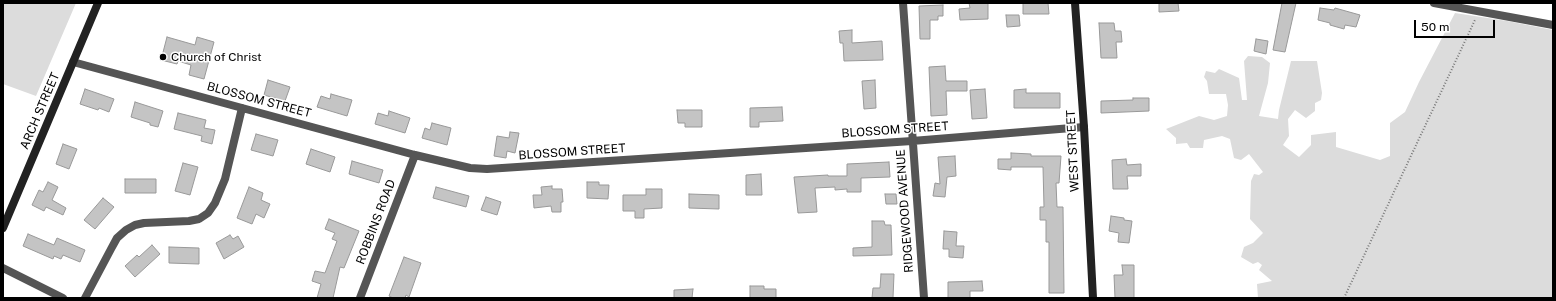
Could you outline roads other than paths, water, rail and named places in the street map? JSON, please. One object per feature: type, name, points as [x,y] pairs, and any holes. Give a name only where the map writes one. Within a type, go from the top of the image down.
[{"type":"street","name":"ARCH STREET","points":[[3,228],[98,3]]},
{"type":"street","name":"RIDGEWOOD AVENUE","points":[[903,3],[924,298]]},
{"type":"street","name":"WEST STREET","points":[[1075,3],[1084,127],[1093,298]]},
{"type":"street","points":[[1434,3],[1553,25]]},
{"type":"street","name":"BLOSSOM STREET","points":[[73,62],[414,155],[470,168],[487,169],[912,141],[1084,127]]},
{"type":"street","points":[[85,298],[117,238],[126,230],[135,224],[190,221],[208,213],[215,204],[225,179],[242,108]]},
{"type":"street","name":"ROBBINS ROAD","points":[[360,298],[414,155]]},
{"type":"street","points":[[3,268],[63,298]]},
{"type":"place","name":"Church of Christ","points":[[163,57]]}]
